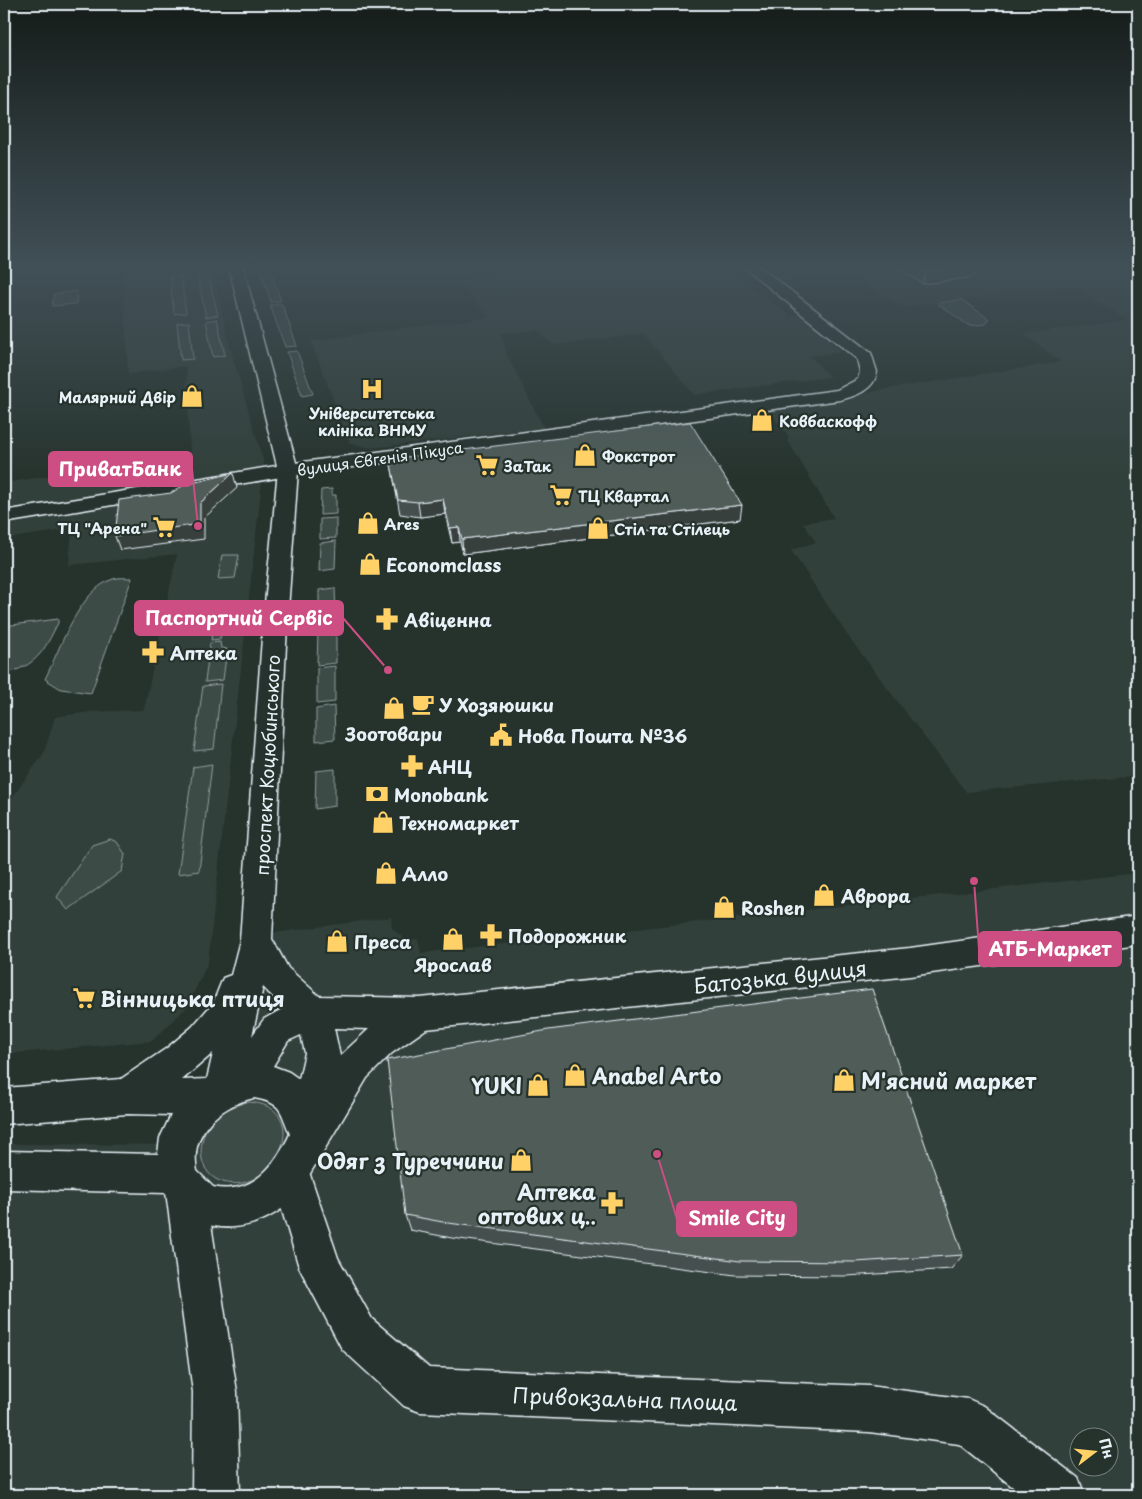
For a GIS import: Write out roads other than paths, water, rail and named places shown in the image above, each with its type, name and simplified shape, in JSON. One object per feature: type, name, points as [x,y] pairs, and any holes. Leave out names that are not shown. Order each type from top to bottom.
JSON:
[{"type":"main road","name":"проспект Коцюбинського","points":[[255,337],[288,470],[275,624],[256,940]]},
{"type":"main road","name":"вулиця Євгенія Пікуса","points":[[4,517],[288,470],[840,395],[856,390],[869,375],[869,366],[865,357],[841,337]]},
{"type":"main road","name":"Батозька вулиця","points":[[312,1012],[420,1014],[910,962],[1138,930]]},
{"type":"main road","points":[[256,940],[276,979],[312,1012],[323,1054],[301,1147]]},
{"type":"main road","points":[[225,1089],[256,940]]},
{"type":"main road","points":[[127,1096],[163,1072],[196,1046],[225,1014],[256,940]]},
{"type":"main road","points":[[216,1495],[215,1392],[175,1152],[180,1132],[192,1113],[225,1089],[276,1030],[312,1012]]},
{"type":"main road","points":[[4,1170],[181,1183],[200,1203],[218,1209],[240,1208],[260,1201],[279,1188],[301,1147],[357,1063],[388,1034],[420,1014]]},
{"type":"main road","points":[[4,1106],[225,1089],[261,1080],[278,1084],[292,1094],[302,1107],[301,1147]]},
{"type":"main road","name":"Привокзальна площа","points":[[301,1147],[320,1267],[357,1334],[420,1390],[869,1409],[968,1422],[1061,1495]]},
{"type":"place","name":"Університетська клініка ВНМУ","points":[[372,389]]},
{"type":"place","name":"Малярний Двір","points":[[192,396]]},
{"type":"place","name":"Ковбаскофф","points":[[762,420]]},
{"type":"place","name":"Фокстрот","points":[[585,455]]},
{"type":"place","name":"ЗаТак","points":[[487,465]]},
{"type":"place","name":"ТЦ Квартал","points":[[561,495]]},
{"type":"place","name":"Ares","points":[[368,523]]},
{"type":"place","name":"ПриватБанк","points":[[198,526]]},
{"type":"place","name":"ТЦ \"Арена\"","points":[[164,527]]},
{"type":"place","name":"Стіл та Стілець","points":[[598,528]]},
{"type":"place","name":"Economclass","points":[[370,564]]},
{"type":"place","name":"Авіценна","points":[[387,619]]},
{"type":"place","name":"Аптека","points":[[153,652]]},
{"type":"place","name":"Паспортний Сервіс","points":[[388,670]]},
{"type":"place","name":"У Хозяюшки","points":[[423,704]]},
{"type":"place","name":"Зоотовари","points":[[394,708]]},
{"type":"place","name":"Нова Пошта №36","points":[[501,735]]},
{"type":"place","name":"АНЦ","points":[[412,766]]},
{"type":"place","name":"Monobank","points":[[377,794]]},
{"type":"place","name":"Техномаркет","points":[[383,822]]},
{"type":"place","name":"Алло","points":[[386,873]]},
{"type":"place","name":"АТБ-Маркет","points":[[974,881]]},
{"type":"place","name":"Аврора","points":[[824,895]]},
{"type":"place","name":"Roshen","points":[[724,907]]},
{"type":"place","name":"Подорожник","points":[[491,935]]},
{"type":"place","name":"Ярослав","points":[[453,939]]},
{"type":"place","name":"Преса","points":[[337,941]]},
{"type":"place","name":"Вінницька птиця","points":[[84,998]]},
{"type":"place","name":"Anabel Arto","points":[[575,1075]]},
{"type":"place","name":"М'ясний маркет","points":[[844,1080]]},
{"type":"place","name":"YUKI","points":[[538,1085]]},
{"type":"place","name":"Smile City","points":[[657,1154]]},
{"type":"place","name":"Одяг з Туреччини","points":[[521,1160]]},
{"type":"place","name":"Аптека оптових ц‥","points":[[612,1203]]}]
